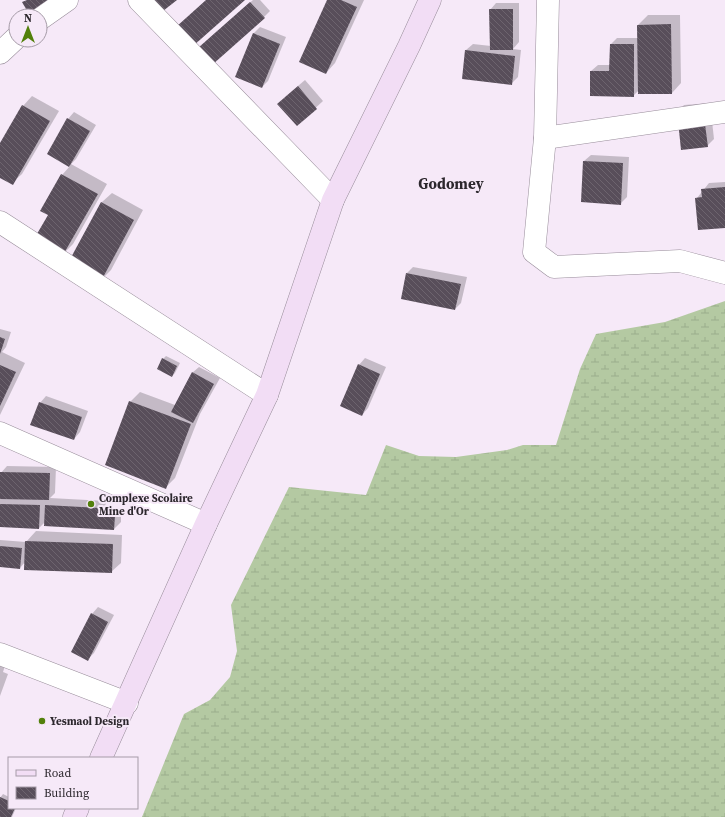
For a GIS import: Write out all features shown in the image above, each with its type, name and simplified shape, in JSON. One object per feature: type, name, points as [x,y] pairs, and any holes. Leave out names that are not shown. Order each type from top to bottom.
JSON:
[{"type":"main road","points":[[101,757],[206,524],[267,395],[333,200],[430,0]]},
{"type":"street","points":[[48,13],[67,0]]},
{"type":"street","points":[[139,0],[333,200]]},
{"type":"street","points":[[548,0],[545,138],[534,252],[554,267],[680,261],[725,273]]},
{"type":"street","points":[[0,53],[8,46]]},
{"type":"street","points":[[545,138],[725,112]]},
{"type":"street","points":[[0,222],[267,395]]},
{"type":"street","points":[[0,433],[206,524]]},
{"type":"street","points":[[0,654],[127,703]]},
{"type":"green space","points":[[725,301],[725,817],[142,817],[184,714],[210,700],[230,677],[237,651],[231,605],[289,487],[366,495],[386,445],[419,456],[456,457],[507,450],[523,445],[556,445],[580,369],[596,334],[665,322]]},
{"type":"building","points":[[27,0],[47,0],[49,4],[43,8],[25,8],[22,2]]},
{"type":"building","points":[[154,0],[177,0],[163,11]]},
{"type":"building","points":[[206,0],[245,0],[193,46],[176,27]]},
{"type":"building","points":[[327,0],[341,0],[357,7],[326,74],[299,62]]},
{"type":"building","points":[[250,2],[265,18],[212,65],[198,48]]},
{"type":"building","points":[[489,9],[513,9],[513,50],[490,50]]},
{"type":"building","points":[[671,24],[672,94],[638,94],[637,25]]},
{"type":"building","points":[[253,33],[280,44],[262,88],[235,77]]},
{"type":"building","points":[[610,44],[634,44],[634,97],[590,96],[590,71],[609,71]]},
{"type":"building","points":[[465,50],[515,56],[512,85],[462,79]]},
{"type":"building","points":[[298,86],[317,109],[297,126],[277,104]]},
{"type":"building","points":[[22,105],[50,121],[13,185],[0,178],[0,143]]},
{"type":"building","points":[[703,109],[708,147],[681,150],[677,111]]},
{"type":"building","points":[[67,118],[90,131],[69,167],[47,154]]},
{"type":"building","points":[[583,161],[623,163],[621,205],[581,202]]},
{"type":"building","points":[[61,174],[98,194],[63,255],[34,239],[48,215],[40,211]]},
{"type":"building","points":[[725,187],[725,228],[698,230],[695,198],[702,197],[701,189]]},
{"type":"building","points":[[101,202],[134,220],[101,281],[68,263]]},
{"type":"building","points":[[406,273],[461,284],[455,310],[401,299]]},
{"type":"building","points":[[0,337],[5,339],[0,354]]},
{"type":"building","points":[[162,358],[177,366],[172,377],[157,369]]},
{"type":"building","points":[[358,364],[380,374],[362,416],[340,406]]},
{"type":"building","points":[[0,365],[16,372],[0,406]]},
{"type":"building","points":[[192,372],[214,384],[193,423],[171,412]]},
{"type":"building","points":[[129,401],[191,424],[166,489],[105,465]]},
{"type":"building","points":[[39,402],[82,417],[74,440],[30,425]]},
{"type":"building","points":[[0,472],[50,473],[49,500],[0,499]]},
{"type":"building","points":[[0,504],[40,505],[39,529],[0,527]]},
{"type":"building","points":[[45,505],[100,508],[99,515],[115,516],[114,530],[44,526]]},
{"type":"building","points":[[25,541],[113,544],[112,573],[24,570]]},
{"type":"building","points":[[0,546],[22,548],[20,569],[0,567]]},
{"type":"building","points":[[91,613],[108,622],[88,661],[71,652]]},
{"type":"building","points":[[0,797],[8,801],[8,809],[15,809],[11,817],[0,817]]},
{"type":"place","name":"Complexe Scolaire Mine d'Or","points":[[91,504]]},
{"type":"place","name":"Yesmaol Design","points":[[42,721]]},
{"type":"district","name":"Godomey","points":[[451,183]]}]
